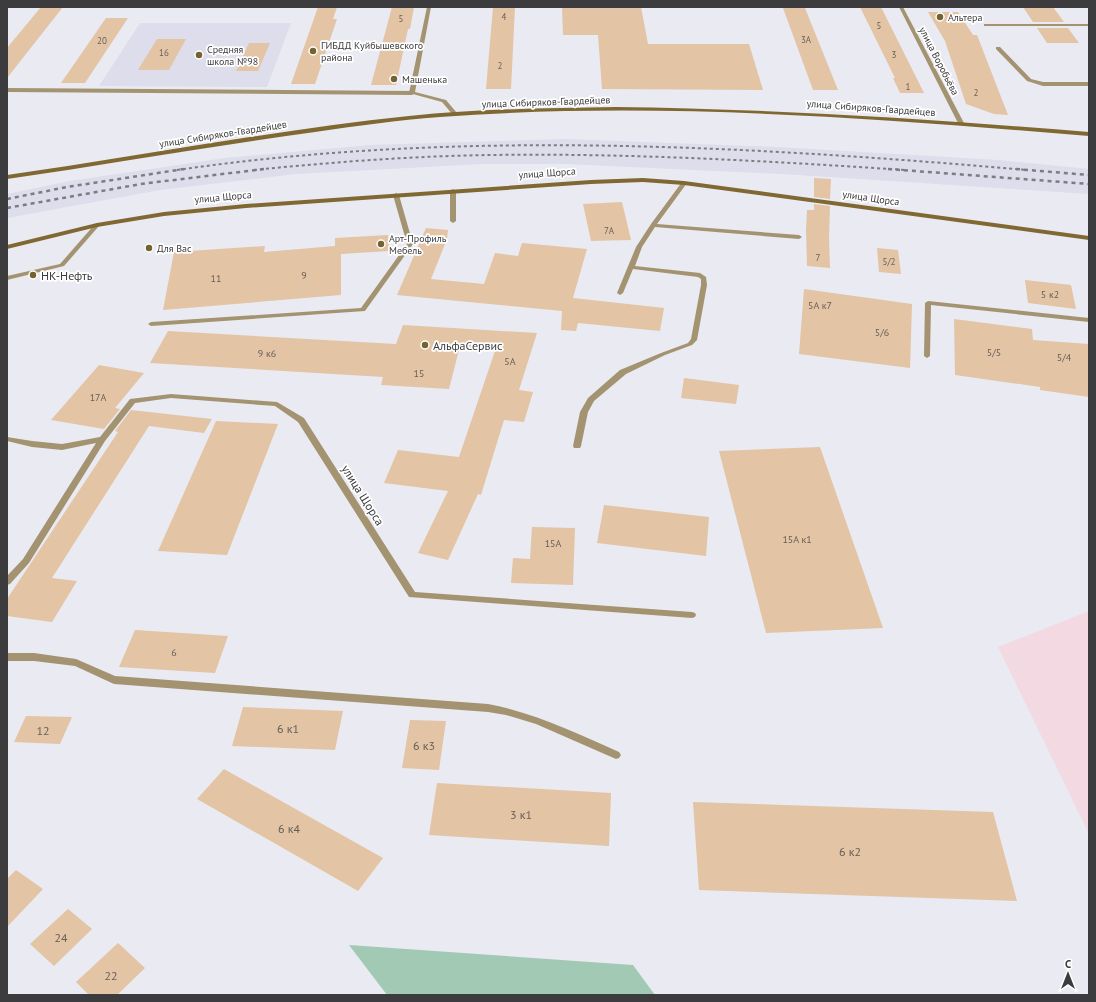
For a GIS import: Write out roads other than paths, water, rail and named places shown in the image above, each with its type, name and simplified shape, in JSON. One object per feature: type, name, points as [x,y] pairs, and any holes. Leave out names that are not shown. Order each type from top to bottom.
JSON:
[{"type":"street","points":[[412,93],[428,7]]},
{"type":"street","name":"улица Воробьёва","points":[[901,7],[961,123]]},
{"type":"street","points":[[986,25],[1089,25]]},
{"type":"street","points":[[998,48],[1029,80],[1043,84],[1089,84]]},
{"type":"street","points":[[7,90],[412,93],[444,101],[455,114]]},
{"type":"street","name":"улица Сибиряков-Гвардейцев","points":[[7,177],[261,137],[455,114],[630,108],[707,108],[801,112],[961,123],[1089,134]]},
{"type":"street","name":"улица Щорса","points":[[7,247],[97,225],[164,214],[453,190],[643,180],[684,183],[1089,238]]},
{"type":"street","points":[[620,293],[639,247],[684,183]]},
{"type":"street","points":[[453,190],[453,221]]},
{"type":"street","points":[[151,324],[363,310],[410,244],[396,195]]},
{"type":"street","points":[[7,278],[62,265],[97,225]]},
{"type":"street","points":[[654,225],[799,237]]},
{"type":"street","points":[[577,446],[584,412],[591,400],[623,372],[690,344],[694,340],[704,278],[700,274],[631,267]]},
{"type":"street","points":[[927,356],[928,303],[1089,320]]},
{"type":"street","name":"улица Щорса","points":[[102,439],[133,401],[171,396],[277,404],[301,420],[412,595],[692,615]]},
{"type":"street","points":[[7,439],[32,444],[62,447],[102,439]]},
{"type":"street","points":[[7,582],[26,561],[102,439]]},
{"type":"street","points":[[7,657],[34,657],[76,663],[114,680],[488,708],[508,711],[541,721],[616,755]]},
{"type":"railway","points":[[179,170],[283,157],[389,149],[496,146],[602,146],[709,149],[816,154],[1023,170]]},
{"type":"railway","points":[[261,169],[403,158],[544,155],[698,158],[889,169]]},
{"type":"railway","points":[[179,170],[184,169]]},
{"type":"railway","points":[[7,208],[141,184],[261,169]]},
{"type":"railway","points":[[254,170],[261,169]]},
{"type":"railway","points":[[889,169],[905,170]]},
{"type":"railway","points":[[889,169],[1089,184]]},
{"type":"railway","points":[[1016,169],[1023,170]]},
{"type":"railway","points":[[7,199],[67,187],[179,170]]},
{"type":"railway","points":[[1023,170],[1089,175]]},
{"type":"railway","points":[[1023,170],[1028,170]]},
{"type":"place","name":"Альтера","points":[[940,17]]},
{"type":"place","name":"ГИБДД Куйбышевского района","points":[[313,51]]},
{"type":"place","name":"Средняя школа №98","points":[[199,55]]},
{"type":"place","name":"Машенька","points":[[394,79]]},
{"type":"place","name":"Арт-Профиль Мебель","points":[[381,244]]},
{"type":"place","name":"Для Вас","points":[[149,248]]},
{"type":"place","name":"НК-Нефть","points":[[33,275]]},
{"type":"place","name":"АльфаСервис","points":[[425,345]]}]
